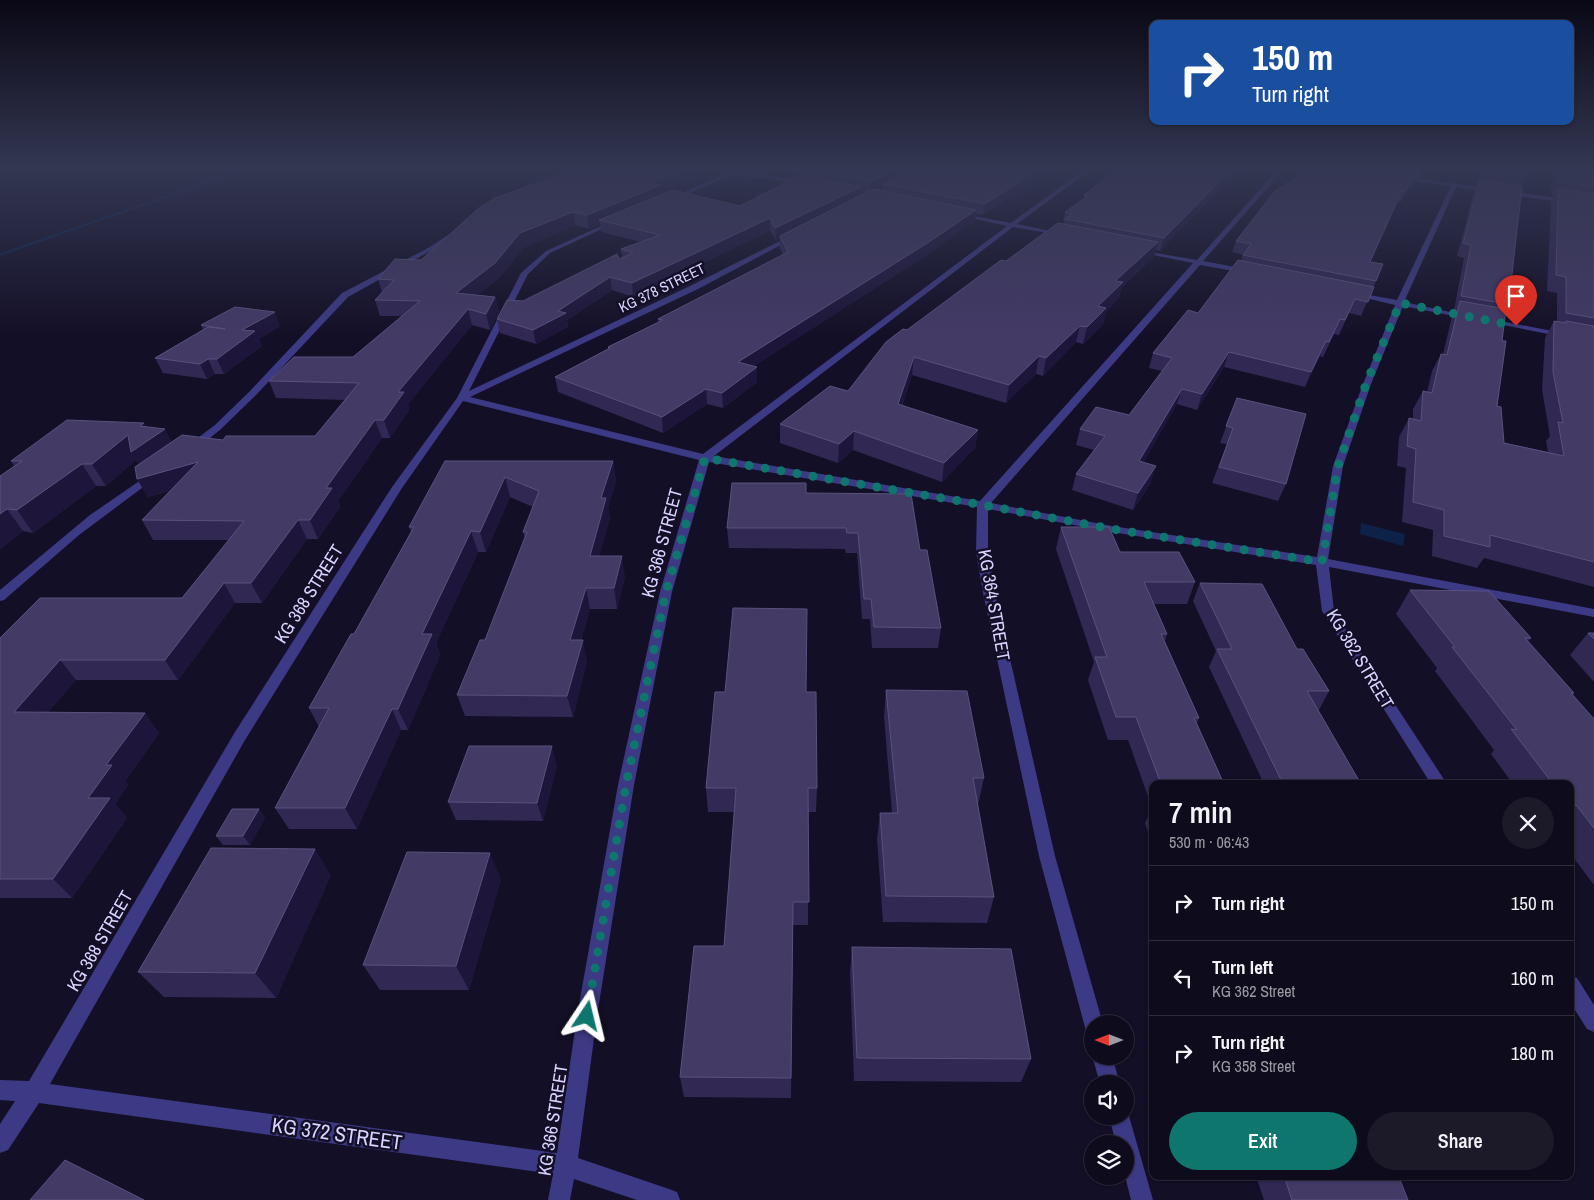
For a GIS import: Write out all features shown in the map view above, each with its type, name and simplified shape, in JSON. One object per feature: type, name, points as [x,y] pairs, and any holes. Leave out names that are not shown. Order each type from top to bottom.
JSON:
[{"type":"street","points":[[184,453],[218,426],[254,393],[345,296],[430,249],[466,225]]},
{"type":"street","name":"KG 368 STREET","points":[[0,1142],[34,1092],[240,736],[397,487],[461,398],[525,273],[548,252],[608,225]]},
{"type":"street","points":[[705,458],[855,346],[1012,225]]},
{"type":"street","points":[[1018,225],[1067,236]]},
{"type":"street","points":[[983,505],[1231,225]]},
{"type":"street","name":"KG 362 STREET","points":[[1436,225],[1366,384],[1338,466],[1322,562],[1328,611],[1437,780]]},
{"type":"street","name":"KG 378 STREET","points":[[461,398],[695,288],[800,233]]},
{"type":"street","points":[[1132,249],[1256,274]]},
{"type":"street","points":[[1342,292],[1594,340]]},
{"type":"street","points":[[461,398],[705,458],[1112,529],[1322,562],[1594,613]]},
{"type":"street","name":"KG 366 STREET","points":[[559,1200],[566,1165],[587,1016],[626,785],[666,592],[705,458]]},
{"type":"street","points":[[0,597],[53,550],[123,495],[161,469]]},
{"type":"street","name":"KG 364 STREET","points":[[983,505],[982,552],[988,593],[1047,856],[1091,1015]]},
{"type":"street","points":[[1574,991],[1594,1022]]},
{"type":"street","name":"KG 372 STREET","points":[[0,1090],[34,1092],[566,1165],[669,1200]]},
{"type":"street","points":[[1121,1125],[1142,1200]]},
{"type":"water","points":[[1361,523],[1405,534],[1403,546],[1360,534]]},
{"type":"building","points":[[460,225],[540,225],[520,233],[495,263],[456,293],[495,297],[486,314],[468,309],[398,392],[404,392],[384,420],[375,420],[326,488],[332,488],[310,520],[298,520],[251,583],[224,583],[165,660],[60,660],[14,712],[145,713],[106,765],[112,765],[88,798],[110,798],[53,879],[0,879],[0,638],[40,598],[182,598],[244,521],[142,520],[198,462],[137,479],[135,467],[182,435],[223,440],[226,436],[315,436],[359,383],[269,381],[294,357],[353,357],[420,301],[375,300],[394,280],[378,279],[395,259],[421,260]]},
{"type":"building","points":[[619,225],[755,225],[632,283],[610,277],[558,311],[566,313],[533,330],[497,319],[507,300],[523,301],[617,254],[619,259],[633,253],[621,249],[660,235]]},
{"type":"building","points":[[802,225],[954,225],[738,362],[757,367],[722,393],[706,389],[662,417],[555,377],[610,348],[608,347],[663,320],[658,319],[788,252],[780,236]]},
{"type":"building","points":[[1055,225],[1069,225],[1158,242],[1115,281],[1123,282],[1098,306],[1106,308],[1087,327],[1080,326],[1046,358],[1039,356],[1009,385],[914,357],[898,404],[978,430],[944,463],[854,431],[839,444],[780,424],[830,386],[848,391],[886,342],[903,329],[907,330],[1001,260],[1006,261]]},
{"type":"building","points":[[1096,225],[1177,225],[1164,238]]},
{"type":"building","points":[[1248,225],[1386,225],[1370,262],[1383,264],[1376,281],[1243,255],[1251,244],[1236,241]]},
{"type":"building","points":[[1468,225],[1518,225],[1510,292],[1507,292],[1506,304],[1461,296],[1471,245],[1463,243]]},
{"type":"building","points":[[1557,225],[1594,225],[1594,318],[1566,313],[1566,277],[1556,275]]},
{"type":"building","points":[[1238,260],[1374,287],[1368,302],[1355,299],[1345,320],[1340,319],[1329,342],[1326,341],[1311,372],[1229,352],[1202,394],[1182,389],[1139,461],[1156,466],[1138,493],[1076,474],[1105,436],[1080,429],[1096,407],[1129,415],[1172,358],[1153,353],[1188,310],[1198,313]]},
{"type":"building","points":[[1460,301],[1506,309],[1502,341],[1506,341],[1497,406],[1501,407],[1504,443],[1564,456],[1558,422],[1563,423],[1553,372],[1554,321],[1594,326],[1594,562],[1490,535],[1490,547],[1444,536],[1444,510],[1413,502],[1416,449],[1407,446],[1409,418],[1421,421],[1423,391],[1432,393],[1441,354],[1447,355]]},
{"type":"building","points":[[235,307],[275,312],[242,330],[255,331],[217,359],[208,359],[200,364],[155,358],[208,327],[225,329],[201,325]]},
{"type":"building","points":[[1237,398],[1306,414],[1286,484],[1219,467],[1233,428],[1226,426]]},
{"type":"building","points":[[67,420],[144,423],[140,426],[165,429],[131,452],[128,435],[92,464],[82,464],[17,510],[7,509],[0,514],[0,476],[22,461],[11,461]]},
{"type":"building","points":[[445,461],[613,461],[601,498],[606,498],[590,556],[622,556],[614,588],[586,588],[570,640],[583,640],[567,696],[457,695],[480,640],[485,640],[527,532],[523,532],[539,491],[505,477],[480,532],[471,531],[422,634],[432,634],[398,709],[392,709],[345,808],[275,808],[329,708],[309,708],[351,634],[354,634],[414,527],[409,527]]},
{"type":"building","points":[[732,483],[806,483],[806,493],[911,494],[920,550],[927,550],[941,628],[874,627],[871,599],[864,599],[858,533],[847,533],[846,528],[727,528]]},
{"type":"building","points":[[1061,527],[1109,527],[1120,552],[1179,552],[1195,582],[1144,582],[1167,634],[1161,634],[1199,718],[1194,718],[1222,780],[1160,780],[1136,717],[1116,717],[1095,657],[1107,657]]},
{"type":"building","points":[[1200,583],[1262,584],[1297,649],[1303,649],[1329,691],[1307,691],[1359,780],[1281,780],[1217,649],[1232,649]]},
{"type":"building","points":[[1410,590],[1489,591],[1531,638],[1525,638],[1574,693],[1571,693],[1594,719],[1594,828],[1576,805],[1574,805],[1574,780],[1550,780],[1511,729],[1517,730],[1452,647],[1455,647]]},
{"type":"building","points":[[733,608],[807,609],[806,692],[816,692],[817,788],[808,788],[809,902],[793,902],[791,1078],[680,1077],[694,946],[724,946],[736,788],[706,788],[715,692],[725,692]]},
{"type":"building","points":[[1588,633],[1594,633],[1594,639]]},
{"type":"building","points":[[886,690],[967,691],[984,778],[973,778],[994,897],[886,896],[880,813],[898,813]]},
{"type":"building","points":[[469,746],[552,746],[537,803],[448,802]]},
{"type":"building","points":[[232,809],[259,809],[243,836],[216,836]]},
{"type":"building","points":[[211,848],[315,849],[255,973],[138,972]]},
{"type":"building","points":[[407,852],[490,853],[456,966],[363,965]]},
{"type":"building","points":[[852,947],[1011,949],[1031,1059],[857,1058]]},
{"type":"building","points":[[65,1160],[144,1200],[30,1200]]},
{"type":"building","points":[[1285,1180],[1400,1180],[1408,1200],[1292,1200]]},
{"type":"waterway","points":[[0,255],[86,225]]},
{"type":"route","points":[[587,1016],[626,785],[666,592],[705,458],[1112,529],[1322,562],[1338,466],[1366,384],[1400,303],[1516,326]]}]
